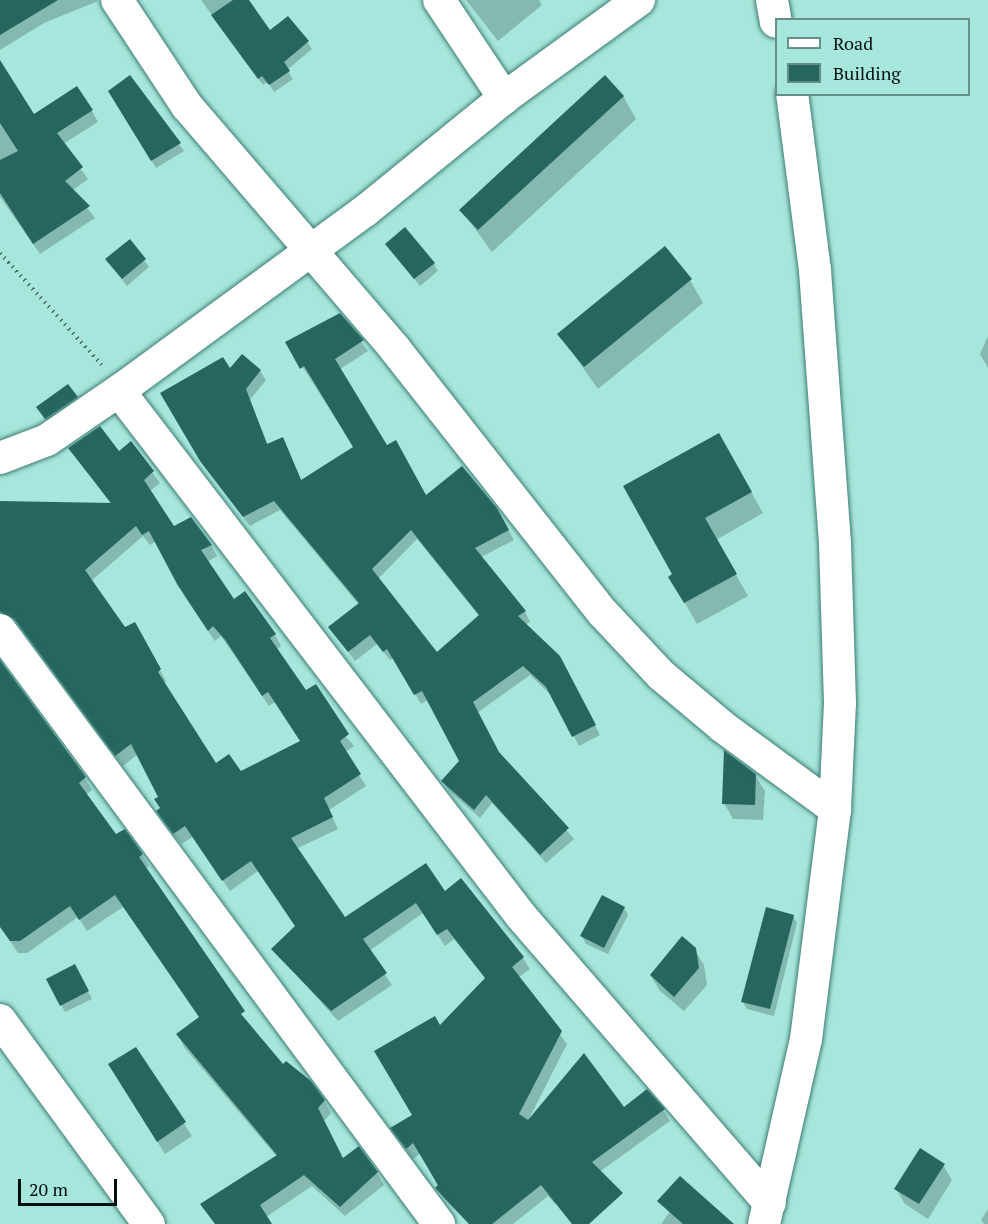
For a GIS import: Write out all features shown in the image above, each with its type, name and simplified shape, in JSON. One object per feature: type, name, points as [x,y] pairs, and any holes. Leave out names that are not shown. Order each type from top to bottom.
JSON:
[{"type":"street","points":[[117,0],[187,106],[309,252],[395,350],[610,621],[661,675],[723,727],[834,809]]},
{"type":"street","points":[[439,0],[504,98]]},
{"type":"street","points":[[0,458],[47,440],[121,389],[309,252],[504,98],[639,0]]},
{"type":"street","points":[[772,0],[776,18]]},
{"type":"street","points":[[767,1214],[807,1039],[834,809],[840,703],[835,543],[815,270],[792,96]]},
{"type":"street","points":[[121,389],[521,916],[767,1214]]},
{"type":"street","points":[[0,630],[440,1224]]},
{"type":"street","points":[[0,1020],[148,1224]]},
{"type":"path","points":[[0,253],[121,389]]},
{"type":"building","points":[[0,0],[58,0],[0,35]]},
{"type":"building","points":[[233,0],[249,0],[270,30],[288,16],[309,41],[284,62],[290,71],[269,85],[262,76],[258,79],[211,15]]},
{"type":"building","points":[[0,60],[34,114],[77,86],[93,110],[57,133],[83,167],[65,181],[90,206],[33,244],[0,193],[0,160],[18,151],[0,123]]},
{"type":"building","points":[[130,75],[181,143],[151,161],[108,91]]},
{"type":"building","points":[[605,75],[624,96],[478,230],[459,210]]},
{"type":"building","points":[[405,227],[435,263],[414,279],[385,244]]},
{"type":"building","points":[[130,239],[146,259],[122,279],[105,259]]},
{"type":"building","points":[[665,246],[692,279],[584,367],[557,334]]},
{"type":"building","points":[[340,313],[364,340],[335,359],[387,445],[396,440],[426,495],[462,466],[497,508],[509,530],[475,548],[526,611],[518,616],[560,656],[596,725],[572,737],[546,687],[523,666],[473,702],[499,752],[569,828],[540,855],[486,795],[474,810],[441,781],[459,761],[422,691],[414,695],[387,649],[383,652],[370,635],[348,652],[328,627],[359,603],[274,501],[243,517],[200,461],[160,393],[223,357],[230,368],[242,354],[261,370],[246,389],[267,444],[283,437],[301,480],[353,447],[304,366],[300,369],[285,342]],"holes":[[[411,530],[479,615],[437,652],[372,569]]]},
{"type":"building","points":[[68,384],[78,397],[45,419],[36,407]]},
{"type":"building","points":[[100,426],[119,451],[131,441],[154,471],[144,480],[174,526],[191,517],[212,545],[201,550],[234,599],[245,591],[276,634],[270,638],[306,690],[316,684],[349,734],[340,741],[361,774],[324,798],[333,817],[291,838],[345,917],[426,863],[445,891],[461,878],[524,957],[512,967],[562,1031],[519,1114],[528,1120],[584,1053],[624,1107],[647,1089],[665,1109],[592,1162],[623,1193],[589,1224],[572,1224],[541,1185],[492,1224],[469,1224],[435,1188],[438,1185],[413,1143],[406,1149],[390,1128],[412,1115],[374,1051],[435,1016],[440,1025],[485,978],[447,929],[437,935],[416,903],[363,939],[387,973],[331,1011],[271,949],[295,926],[251,861],[222,881],[185,826],[173,834],[156,811],[160,808],[154,799],[158,797],[131,744],[115,756],[14,619],[0,612],[0,501],[111,503],[68,448]],"holes":[[[136,526],[142,535],[149,531],[177,584],[208,631],[213,626],[226,641],[262,696],[268,692],[300,741],[241,771],[229,754],[216,763],[158,672],[161,669],[135,622],[125,627],[85,570]]]},
{"type":"building","points":[[719,433],[752,492],[705,518],[737,574],[684,603],[668,577],[672,574],[623,486]]},
{"type":"building","points":[[0,660],[86,777],[79,783],[116,834],[125,829],[143,854],[139,857],[245,1011],[241,1014],[283,1064],[286,1061],[311,1081],[325,1100],[318,1108],[343,1158],[359,1146],[378,1172],[340,1207],[304,1175],[260,1205],[272,1224],[215,1224],[200,1204],[277,1155],[176,1034],[199,1017],[115,895],[79,920],[70,906],[20,941],[10,941],[0,927]]},
{"type":"building","points":[[724,750],[756,774],[755,805],[722,804]]},
{"type":"building","points":[[602,895],[625,907],[604,948],[580,936]]},
{"type":"building","points":[[766,907],[794,915],[770,1009],[741,1002]]},
{"type":"building","points":[[682,936],[696,948],[699,968],[674,997],[650,975]]},
{"type":"building","points":[[75,964],[89,991],[60,1006],[46,979]]},
{"type":"building","points":[[136,1047],[186,1122],[157,1142],[108,1064]]},
{"type":"building","points":[[920,1148],[945,1164],[919,1204],[894,1189]]},
{"type":"building","points":[[680,1176],[734,1224],[683,1224],[657,1201]]}]
